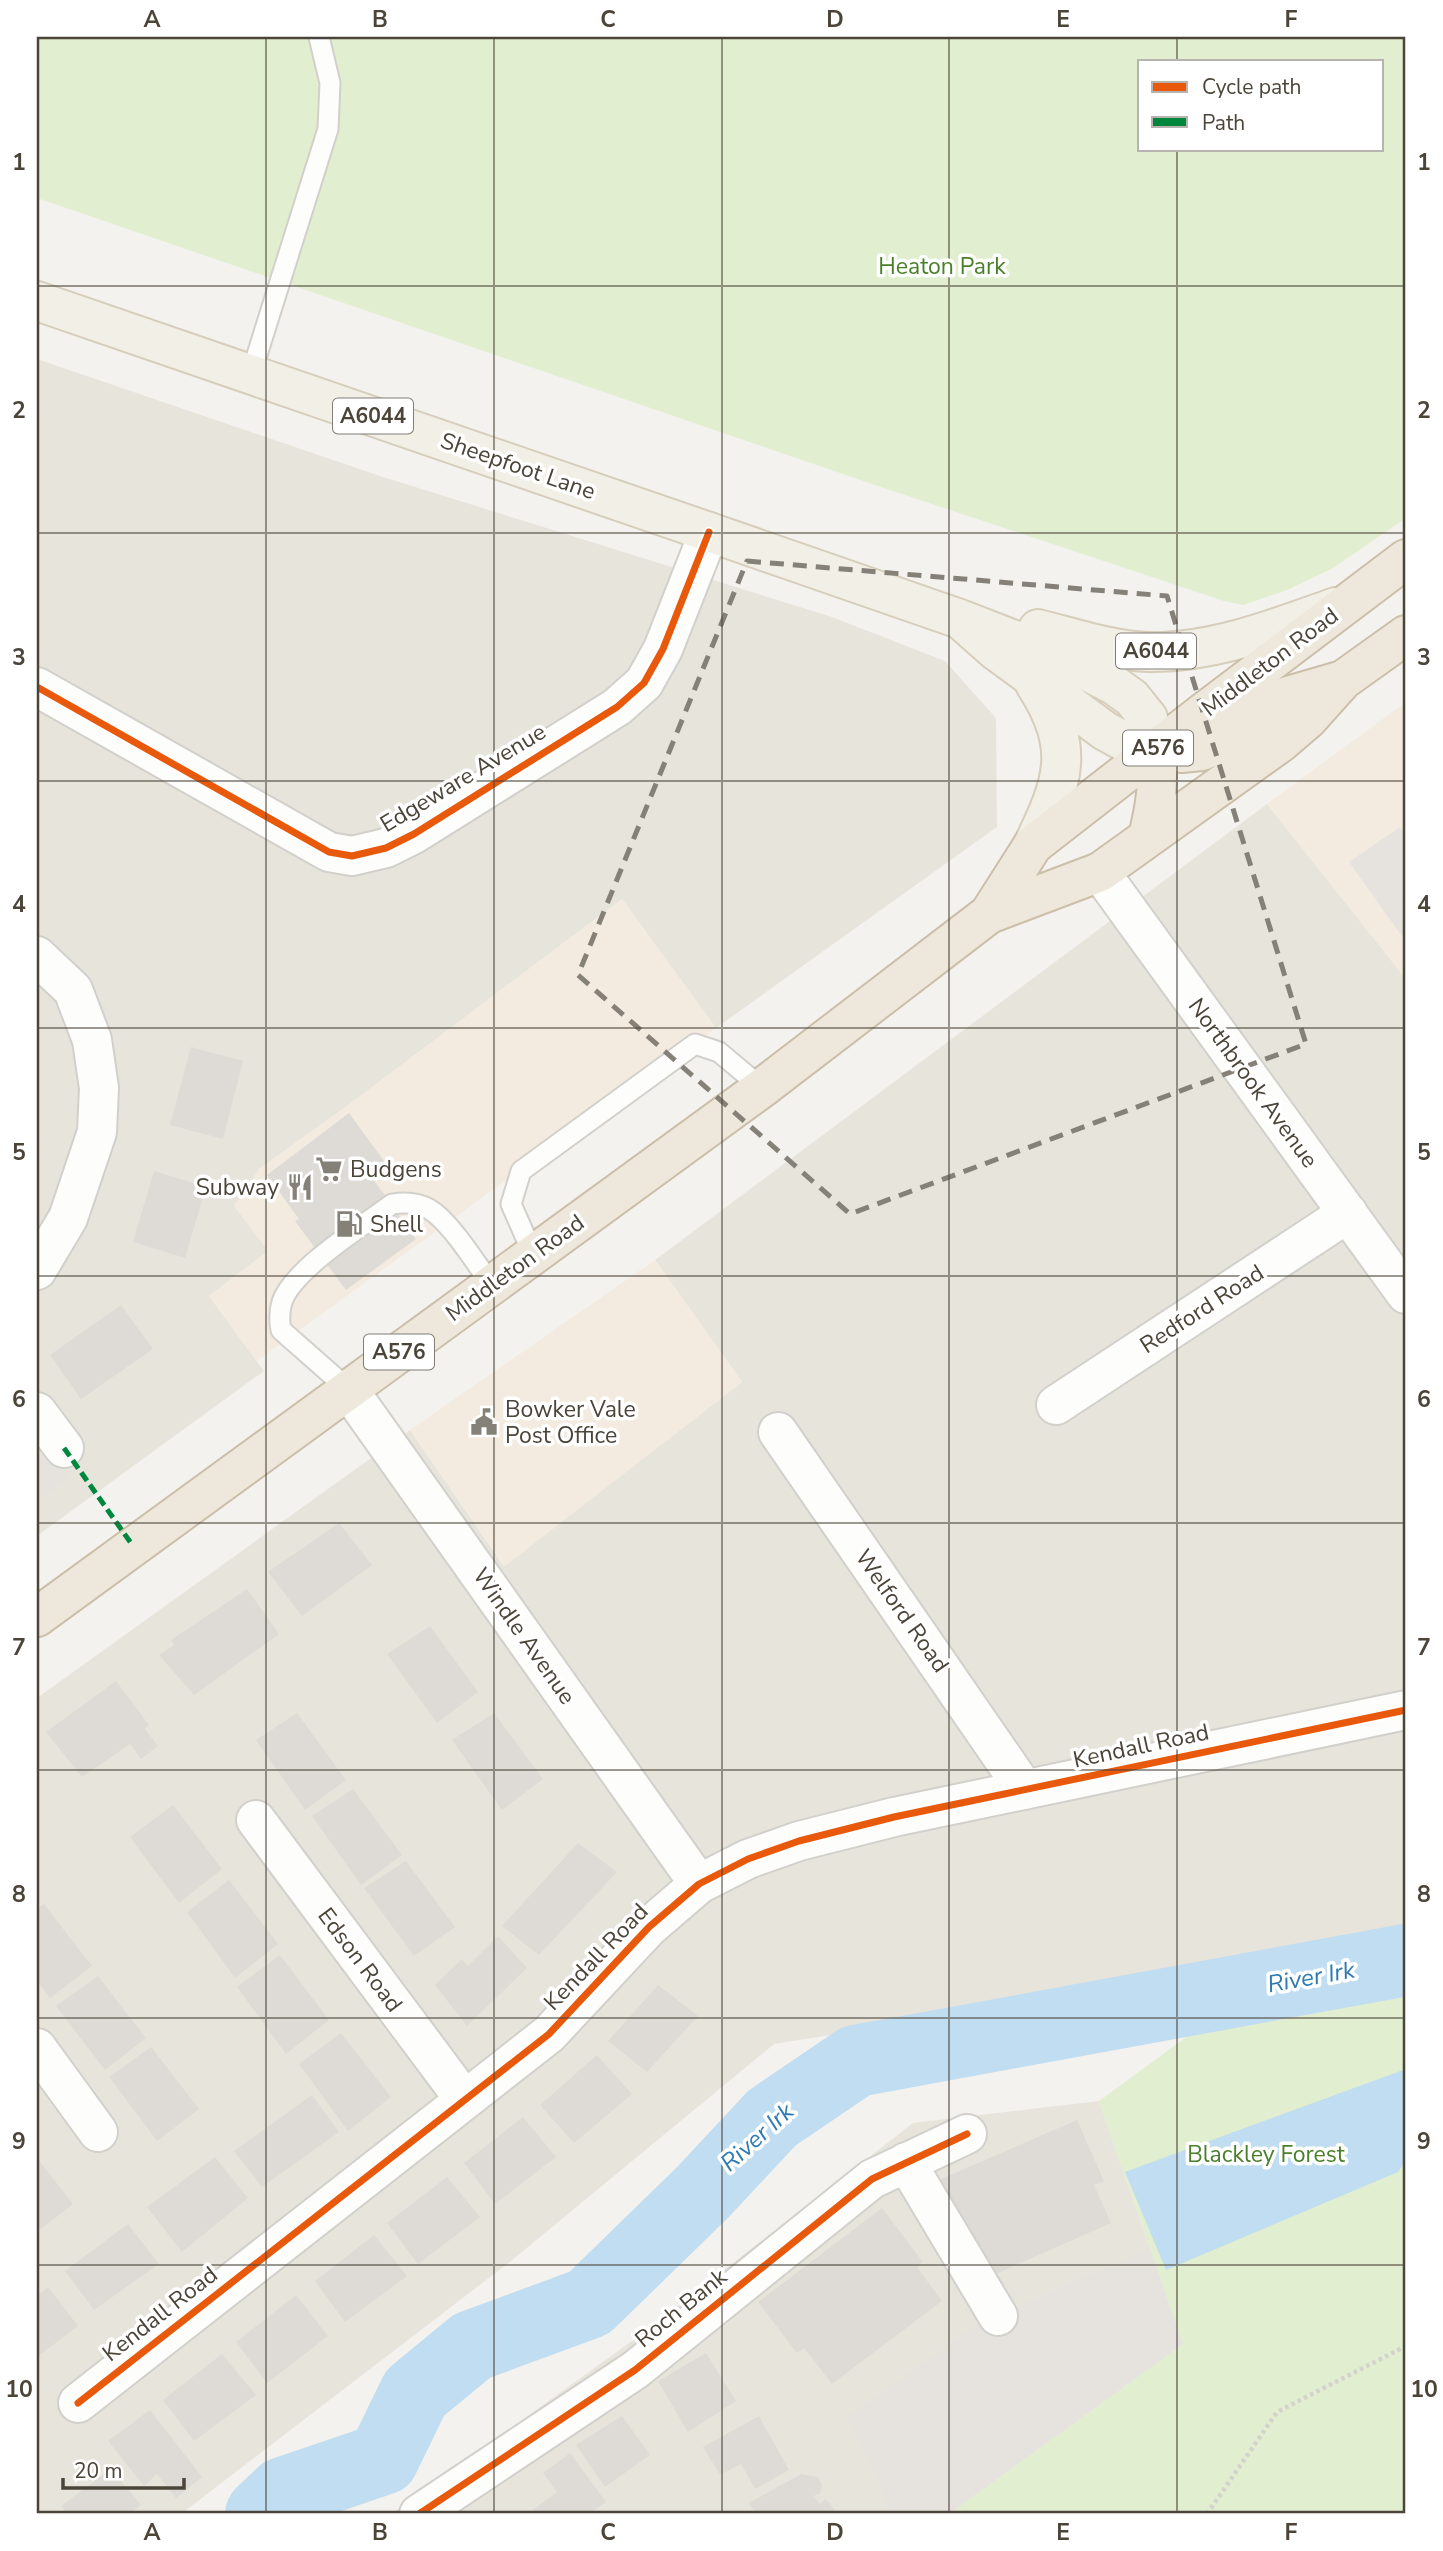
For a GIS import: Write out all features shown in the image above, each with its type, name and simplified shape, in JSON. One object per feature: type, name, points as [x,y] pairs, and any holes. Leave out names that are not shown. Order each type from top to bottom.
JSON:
[{"type":"highway","name":"Middleton Road","points":[[989,914],[1033,845],[1406,559]]},
{"type":"highway","name":"Middleton Road","points":[[37,1617],[762,1088],[989,914],[1100,872],[1280,743],[1308,719],[1343,680],[1406,635]]},
{"type":"highway","name":"A576","points":[[1148,837],[1155,811],[1158,769],[1155,750],[1181,753],[1202,751],[1224,741],[1288,696],[1343,680]]},
{"type":"main road","name":"Sheepfoot Lane","points":[[37,301],[960,619],[1063,659],[1114,685],[1132,698],[1148,718],[1155,750],[1129,744],[1105,731],[1030,677],[960,619]]},
{"type":"main road","name":"Sheepfoot Lane","points":[[960,619],[1018,624],[1118,648],[1149,652],[1191,649],[1266,632],[1348,602]]},
{"type":"main road","name":"A6044","points":[[1030,677],[1049,706],[1058,728],[1062,759],[1055,797],[1033,845]]},
{"type":"street","name":"Edgeware Avenue","points":[[37,687],[329,852],[352,856],[386,848],[414,834],[617,706],[644,683],[663,649],[709,532]]},
{"type":"street","name":"Northbrook Avenue","points":[[1100,872],[1406,1294]]},
{"type":"street","points":[[37,956],[73,990],[92,1040],[99,1088],[97,1132],[68,1218],[37,1270]]},
{"type":"street","name":"Redford Road","points":[[1056,1405],[1348,1213]]},
{"type":"street","name":"Windle Avenue","points":[[348,1389],[699,1884]]},
{"type":"street","points":[[37,1412],[64,1448]]},
{"type":"street","name":"Welford Road","points":[[778,1432],[1026,1790]]},
{"type":"street","name":"Kendall Road","points":[[78,2403],[550,2034],[649,1927],[699,1884],[748,1859],[799,1841],[894,1817],[1406,1710]]},
{"type":"street","name":"Edson Road","points":[[256,1820],[464,2099]]},
{"type":"street","points":[[37,2048],[98,2132]]},
{"type":"street","name":"Roch Bank","points":[[427,2512],[635,2370],[872,2179],[967,2134]]},
{"type":"street","points":[[906,2162],[998,2316]]},
{"type":"lane","points":[[250,374],[328,129],[330,83],[319,37]]},
{"type":"lane","points":[[533,1254],[511,1204],[520,1171],[695,1044],[719,1052],[762,1088]]},
{"type":"lane","points":[[348,1389],[281,1329],[279,1315],[282,1299],[320,1256],[392,1205],[406,1202],[426,1207],[439,1216],[492,1284]]},
{"type":"path","points":[[1207,2514],[1277,2412],[1406,2346]]},
{"type":"highlighted area","points":[[747,561],[1167,596],[1306,1044],[850,1214],[578,975]]},
{"type":"shaded area","points":[[37,359],[380,476],[832,617],[945,661],[996,718],[997,827],[716,1028],[622,899],[259,1169],[268,1251],[209,1296],[264,1371],[37,1536]]},
{"type":"shaded area","points":[[1406,702],[1406,979],[1267,804]]},
{"type":"shaded area","points":[[1267,804],[1406,979],[1406,1936],[1107,1991],[774,2044],[511,2261],[181,2514],[37,2514],[37,1698],[410,1430],[504,1566],[742,1382],[655,1260]]},
{"type":"shaded area","points":[[1400,827],[1406,835],[1406,942],[1349,862]]},
{"type":"shaded area","points":[[622,899],[716,1028],[257,1361],[209,1296],[268,1251],[234,1206],[259,1169]]},
{"type":"shaded area","points":[[655,1260],[742,1382],[505,1566],[410,1430]]},
{"type":"shaded area","points":[[37,1434],[69,1478],[37,1502]]},
{"type":"shaded area","points":[[1099,2101],[1183,2344],[949,2514],[391,2514],[643,2333],[913,2123]]},
{"type":"shaded area","points":[[1150,2248],[1183,2344],[949,2514],[893,2514],[847,2417],[975,2326]]},
{"type":"green space","name":"Heaton Park","points":[[37,37],[1406,37],[1406,518],[1333,568],[1287,590],[1243,605],[881,487],[37,198]]},
{"type":"green space","name":"Blackley Forest","points":[[1406,1980],[1406,2514],[949,2514],[1183,2344],[1099,2101],[1207,2022]]},
{"type":"water","points":[[1406,2069],[1406,2160],[1398,2172],[1166,2270],[1125,2172]]},
{"type":"building","points":[[191,1047],[243,1061],[223,1139],[170,1125]]},
{"type":"building","points":[[349,1113],[384,1161],[369,1173],[416,1239],[346,1290],[295,1221],[299,1219],[267,1175]]},
{"type":"building","points":[[154,1171],[206,1187],[185,1258],[133,1242]]},
{"type":"building","points":[[121,1305],[153,1349],[81,1399],[50,1355]]},
{"type":"building","points":[[339,1523],[372,1565],[302,1616],[268,1572]]},
{"type":"building","points":[[247,1589],[279,1634],[194,1695],[159,1655],[174,1645],[171,1640]]},
{"type":"building","points":[[430,1626],[478,1692],[437,1723],[387,1654]]},
{"type":"building","points":[[116,1681],[149,1725],[145,1729],[158,1746],[141,1759],[130,1744],[82,1777],[46,1732]]},
{"type":"building","points":[[297,1713],[346,1780],[305,1810],[256,1740]]},
{"type":"building","points":[[494,1713],[543,1779],[502,1810],[452,1740]]},
{"type":"building","points":[[353,1789],[402,1855],[361,1885],[312,1816]]},
{"type":"building","points":[[173,1805],[222,1869],[179,1903],[130,1837]]},
{"type":"building","points":[[578,1843],[617,1872],[539,1955],[502,1926]]},
{"type":"building","points":[[406,1861],[455,1927],[414,1956],[364,1888]]},
{"type":"building","points":[[229,1880],[278,1944],[235,1978],[187,1912]]},
{"type":"building","points":[[44,1904],[92,1966],[50,1998],[37,1981],[37,1909]]},
{"type":"building","points":[[498,1936],[527,1968],[467,2026],[435,1985],[462,1959],[468,1966]]},
{"type":"building","points":[[280,1955],[329,2020],[286,2054],[237,1987]]},
{"type":"building","points":[[98,1976],[146,2038],[105,2070],[56,2006]]},
{"type":"building","points":[[658,1985],[698,2016],[647,2072],[608,2041]]},
{"type":"building","points":[[341,2033],[391,2097],[348,2131],[299,2064]]},
{"type":"building","points":[[151,2047],[199,2109],[157,2141],[109,2077]]},
{"type":"building","points":[[597,2055],[632,2094],[574,2143],[540,2105]]},
{"type":"building","points":[[312,2095],[339,2132],[262,2187],[234,2151]]},
{"type":"building","points":[[523,2117],[556,2157],[495,2204],[464,2163]]},
{"type":"building","points":[[1077,2120],[1104,2181],[1094,2185],[1111,2223],[989,2277],[939,2180]]},
{"type":"building","points":[[215,2157],[248,2198],[182,2252],[147,2207]]},
{"type":"building","points":[[37,2158],[73,2204],[37,2232]]},
{"type":"building","points":[[447,2177],[480,2217],[418,2264],[387,2223]]},
{"type":"building","points":[[882,2208],[923,2262],[917,2267],[942,2301],[832,2384],[804,2348],[797,2353],[758,2302]]},
{"type":"building","points":[[128,2224],[159,2264],[94,2310],[65,2271]]},
{"type":"building","points":[[374,2235],[407,2276],[345,2322],[315,2281]]},
{"type":"building","points":[[48,2287],[78,2326],[37,2357],[37,2296]]},
{"type":"building","points":[[296,2295],[328,2336],[267,2383],[236,2342]]},
{"type":"building","points":[[706,2353],[736,2401],[688,2432],[658,2381]]},
{"type":"building","points":[[222,2354],[256,2395],[194,2441],[163,2400]]},
{"type":"building","points":[[150,2410],[202,2477],[176,2498],[157,2474],[144,2486],[108,2441]]},
{"type":"building","points":[[622,2416],[650,2455],[605,2487],[576,2445]]},
{"type":"building","points":[[759,2416],[789,2470],[755,2489],[741,2464],[720,2475],[703,2447]]},
{"type":"building","points":[[570,2453],[606,2502],[589,2514],[536,2514],[533,2510],[557,2492],[543,2473]]},
{"type":"building","points":[[111,2469],[141,2505],[129,2514],[68,2514],[61,2506]]},
{"type":"building","points":[[801,2474],[818,2477],[822,2485],[820,2493],[814,2496],[820,2504],[825,2499],[837,2514],[756,2514],[749,2503]]},
{"type":"waterway","name":"River Irk","points":[[261,2514],[283,2493],[383,2459],[415,2393],[472,2346],[589,2303],[703,2192],[772,2118],[856,2061],[1406,1960]]},
{"type":"marked path","points":[[64,1448],[133,1546]]},
{"type":"cycle path","points":[[37,687],[329,852],[352,856],[386,848],[414,834],[617,707],[644,683],[663,649],[709,532]]},
{"type":"cycle path","points":[[78,2403],[549,2034],[649,1927],[699,1884],[748,1859],[799,1841],[894,1817],[1406,1710]]},
{"type":"cycle path","points":[[419,2514],[635,2370],[872,2179],[967,2134]]},
{"type":"place","name":"Budgens","points":[[329,1169]]},
{"type":"place","name":"Subway","points":[[300,1187]]},
{"type":"place","name":"Shell","points":[[349,1224]]},
{"type":"place","name":"Bowker Vale Post Office","points":[[484,1422]]}]
